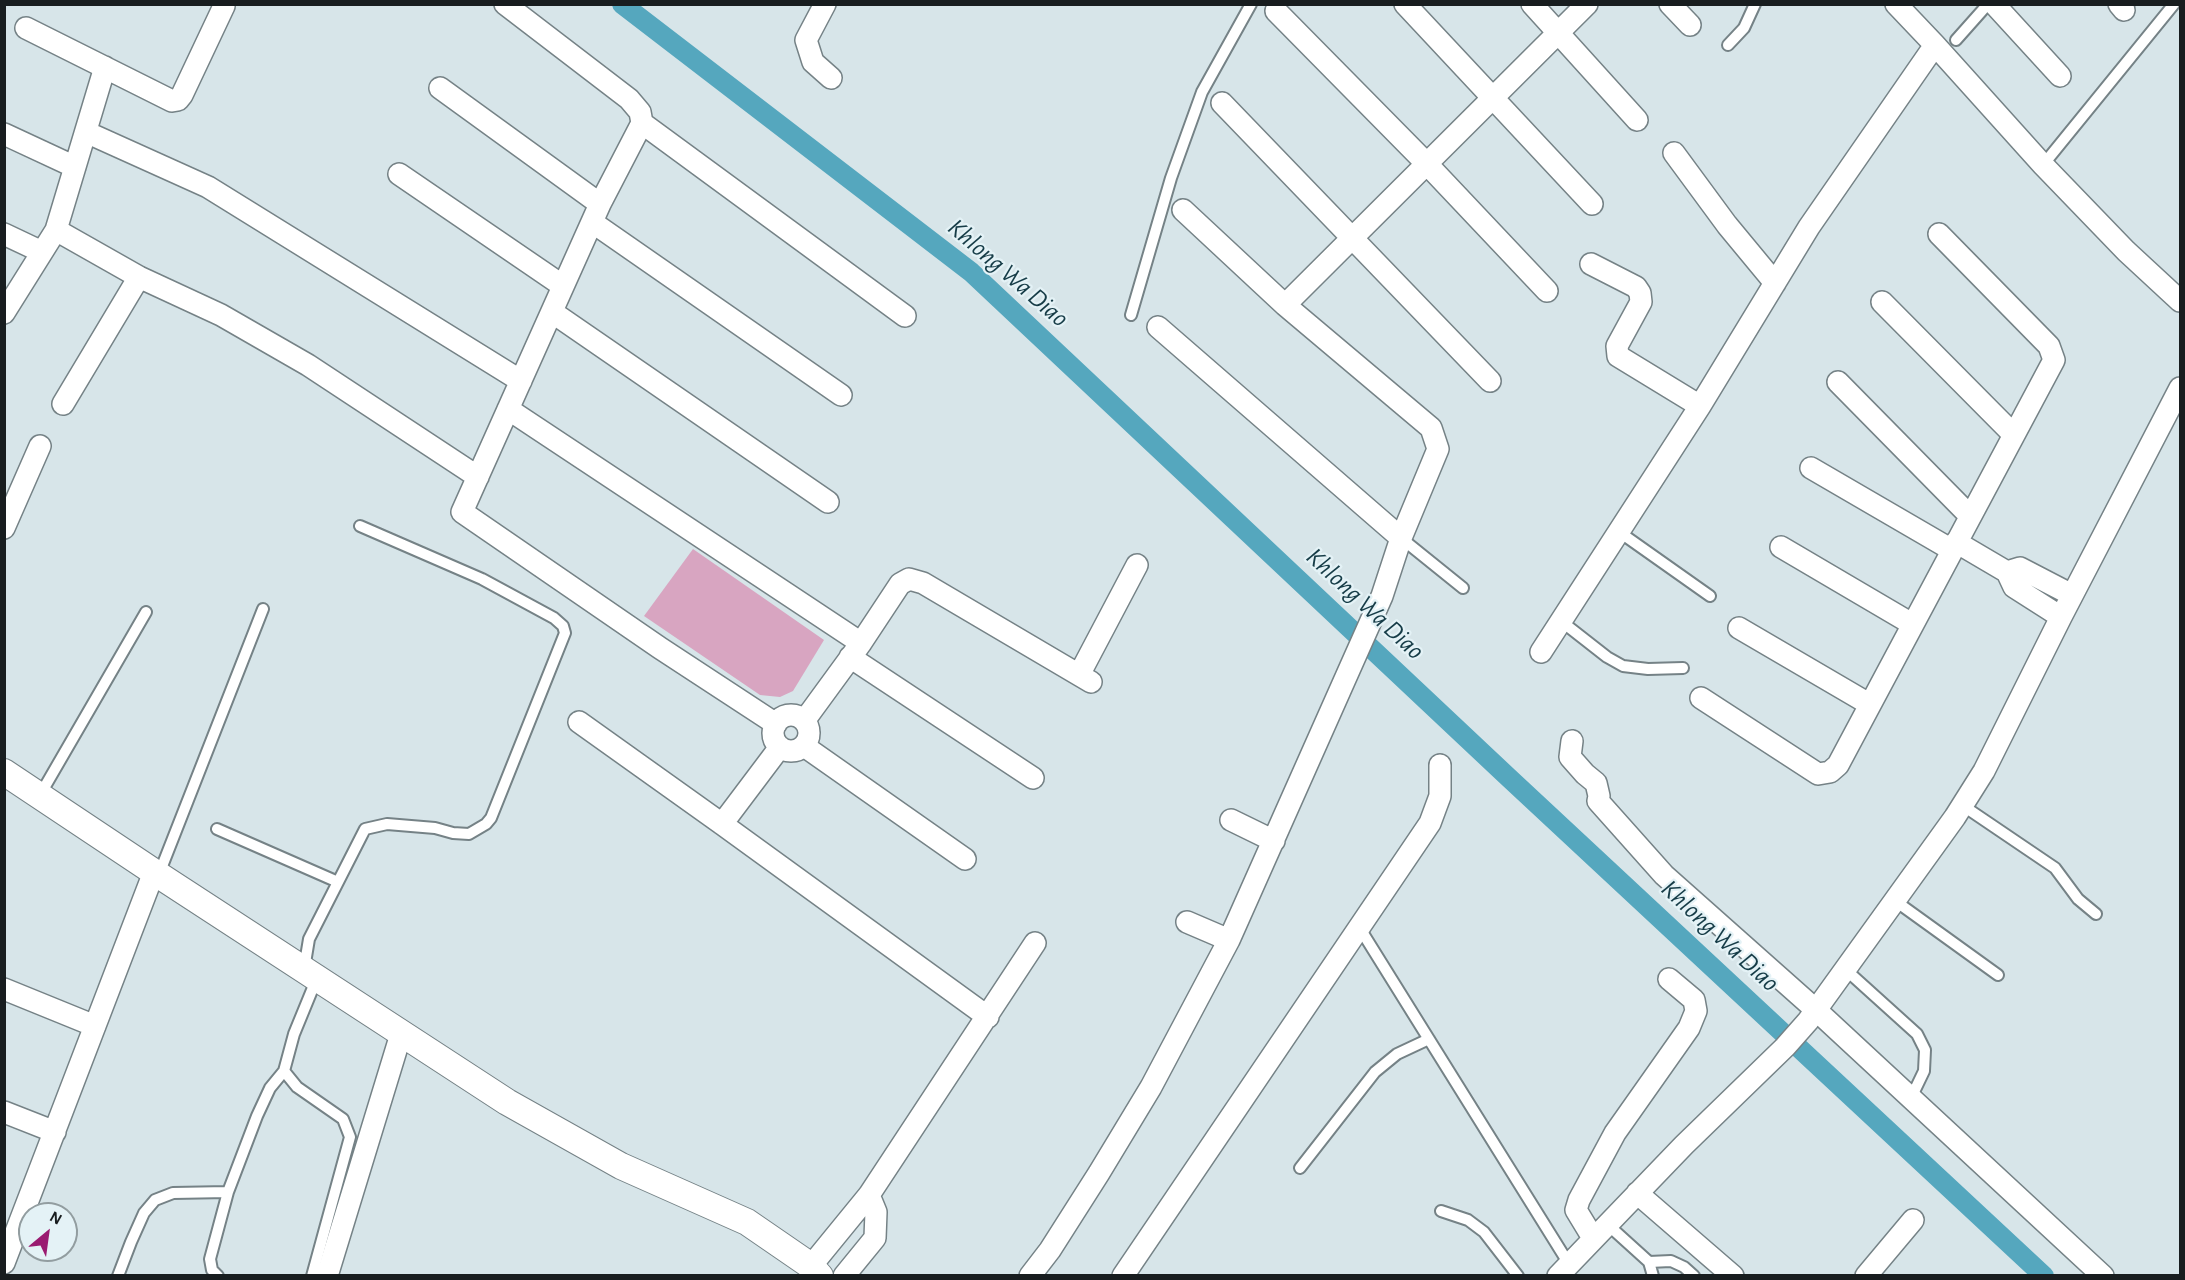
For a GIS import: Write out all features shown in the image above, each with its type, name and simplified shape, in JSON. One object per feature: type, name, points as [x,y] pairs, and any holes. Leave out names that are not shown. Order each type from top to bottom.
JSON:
[{"type":"street","points":[[505,4],[629,99],[640,112],[642,123],[596,213],[462,512],[660,648],[776,724]]},
{"type":"street","points":[[825,4],[806,40],[813,62],[831,78]]},
{"type":"street","points":[[1405,4],[1592,204]]},
{"type":"street","points":[[1532,4],[1637,120]]},
{"type":"street","points":[[1285,305],[1587,4]]},
{"type":"street","points":[[1670,4],[1690,26]]},
{"type":"street","points":[[1896,4],[1945,43],[2043,165],[2126,251],[2181,301]]},
{"type":"street","points":[[1994,4],[2060,76]]},
{"type":"street","points":[[26,28],[172,101],[178,100],[224,6]]},
{"type":"street","points":[[1276,10],[1426,163],[1546,291]]},
{"type":"street","points":[[1541,652],[1700,406],[1809,227],[1945,43]]},
{"type":"street","points":[[4,313],[56,230],[105,67]]},
{"type":"street","points":[[440,88],[596,213],[841,395]]},
{"type":"street","points":[[1222,103],[1354,237],[1490,381]]},
{"type":"street","points":[[642,123],[905,316]]},
{"type":"street","points":[[86,132],[208,187],[521,381]]},
{"type":"street","points":[[4,134],[75,166]]},
{"type":"street","points":[[1674,153],[1727,225],[1775,284]]},
{"type":"street","points":[[399,174],[563,286]]},
{"type":"street","points":[[1030,1275],[1050,1250],[1151,1087],[1229,940],[1382,596],[1401,538],[1438,448],[1431,428],[1285,305],[1183,210]]},
{"type":"street","points":[[56,230],[139,277],[221,315],[308,365],[478,477]]},
{"type":"street","points":[[4,234],[42,252]]},
{"type":"street","points":[[1701,698],[1818,774],[1830,772],[1838,765],[2054,360],[2049,346],[1939,234]]},
{"type":"street","points":[[1591,264],[1636,287],[1640,293],[1641,302],[1617,346],[1618,356],[1700,406]]},
{"type":"street","points":[[63,404],[139,277]]},
{"type":"street","points":[[1882,302],[2014,435]]},
{"type":"street","points":[[552,312],[828,502]]},
{"type":"street","points":[[1158,327],[1401,538]]},
{"type":"street","points":[[1838,382],[1970,516]]},
{"type":"street","points":[[1563,1269],[1785,1047],[1812,1016],[1962,805],[1984,771],[2072,595],[2181,388]]},
{"type":"street","points":[[508,409],[855,650],[1033,778]]},
{"type":"street","points":[[5,523],[40,446]]},
{"type":"street","points":[[1811,468],[1954,546],[2007,572],[2014,587],[2061,617]]},
{"type":"street","points":[[1780,547],[1912,624]]},
{"type":"street","points":[[804,721],[900,584],[909,579],[923,583],[1085,678],[1137,565]]},
{"type":"street","points":[[2007,572],[2020,568],[2072,595]]},
{"type":"street","points":[[1739,628],[1869,704]]},
{"type":"street","points":[[789,716],[795,716],[804,721],[809,736],[804,746],[789,751],[780,747],[773,734],[776,724],[779,720],[789,716]]},
{"type":"street","points":[[579,722],[988,1017]]},
{"type":"street","points":[[1572,741],[1570,757],[1596,783],[1598,801],[1664,875],[1812,1016],[1911,1098],[2103,1275]]},
{"type":"street","points":[[804,746],[965,859]]},
{"type":"street","points":[[722,824],[780,747]]},
{"type":"street","points":[[1123,1275],[1430,823],[1440,796],[1440,765]]},
{"type":"street","points":[[4,772],[507,1102],[621,1166],[747,1222],[816,1271],[988,1017],[1035,943]]},
{"type":"street","points":[[1231,820],[1274,841]]},
{"type":"street","points":[[4,1263],[10,1232],[54,1132],[156,873]]},
{"type":"street","points":[[1187,922],[1229,940]]},
{"type":"street","points":[[1600,1231],[1576,1210],[1578,1200],[1615,1133],[1689,1028],[1696,1011],[1694,1000],[1670,979]]},
{"type":"street","points":[[4,988],[95,1026]]},
{"type":"street","points":[[327,1275],[401,1034]]},
{"type":"street","points":[[4,1112],[54,1132]]},
{"type":"street","points":[[1637,1193],[1732,1275]]},
{"type":"street","points":[[844,1275],[875,1238],[876,1212],[869,1195]]},
{"type":"street","points":[[1866,1275],[1913,1220]]},
{"type":"lane","points":[[1131,315],[1171,178],[1202,92],[1251,4]]},
{"type":"lane","points":[[1728,45],[1744,28],[1755,4]]},
{"type":"lane","points":[[1945,43],[1988,4]]},
{"type":"lane","points":[[2043,165],[2174,4]]},
{"type":"lane","points":[[218,1275],[212,1270],[210,1259],[228,1192],[270,1088],[285,1071],[310,974],[309,939],[365,829],[387,824],[435,828],[469,834],[486,824],[495,807],[565,633],[563,626],[554,618],[482,579],[360,526]]},
{"type":"lane","points":[[1618,531],[1710,596]]},
{"type":"lane","points":[[1401,538],[1463,588]]},
{"type":"lane","points":[[156,873],[263,609]]},
{"type":"lane","points":[[40,795],[146,612]]},
{"type":"lane","points":[[1561,621],[1607,657],[1623,666],[1648,669],[1683,668]]},
{"type":"lane","points":[[1962,805],[2055,868],[2078,898],[2096,914]]},
{"type":"lane","points":[[218,829],[338,882]]},
{"type":"lane","points":[[1894,900],[1998,975]]},
{"type":"lane","points":[[1359,927],[1429,1039],[1563,1269]]},
{"type":"lane","points":[[1845,969],[1917,1034],[1925,1050],[1924,1071],[1911,1098]]},
{"type":"lane","points":[[1300,1168],[1376,1072],[1397,1054],[1429,1039]]},
{"type":"lane","points":[[285,1071],[297,1087],[344,1119],[350,1137],[312,1275]]},
{"type":"lane","points":[[118,1275],[144,1213],[155,1200],[173,1193],[228,1192]]},
{"type":"lane","points":[[1441,1211],[1468,1220],[1484,1232],[1518,1275]]},
{"type":"lane","points":[[1600,1231],[1649,1262],[1671,1261],[1694,1275]]},
{"type":"lane","points":[[1649,1262],[1653,1275]]},
{"type":"shaded area","points":[[693,549],[824,640],[793,691],[780,697],[760,695],[644,616]]},
{"type":"waterway","name":"Khlong Wa Diao","points":[[622,4],[971,272],[1508,777],[2044,1276]]}]
